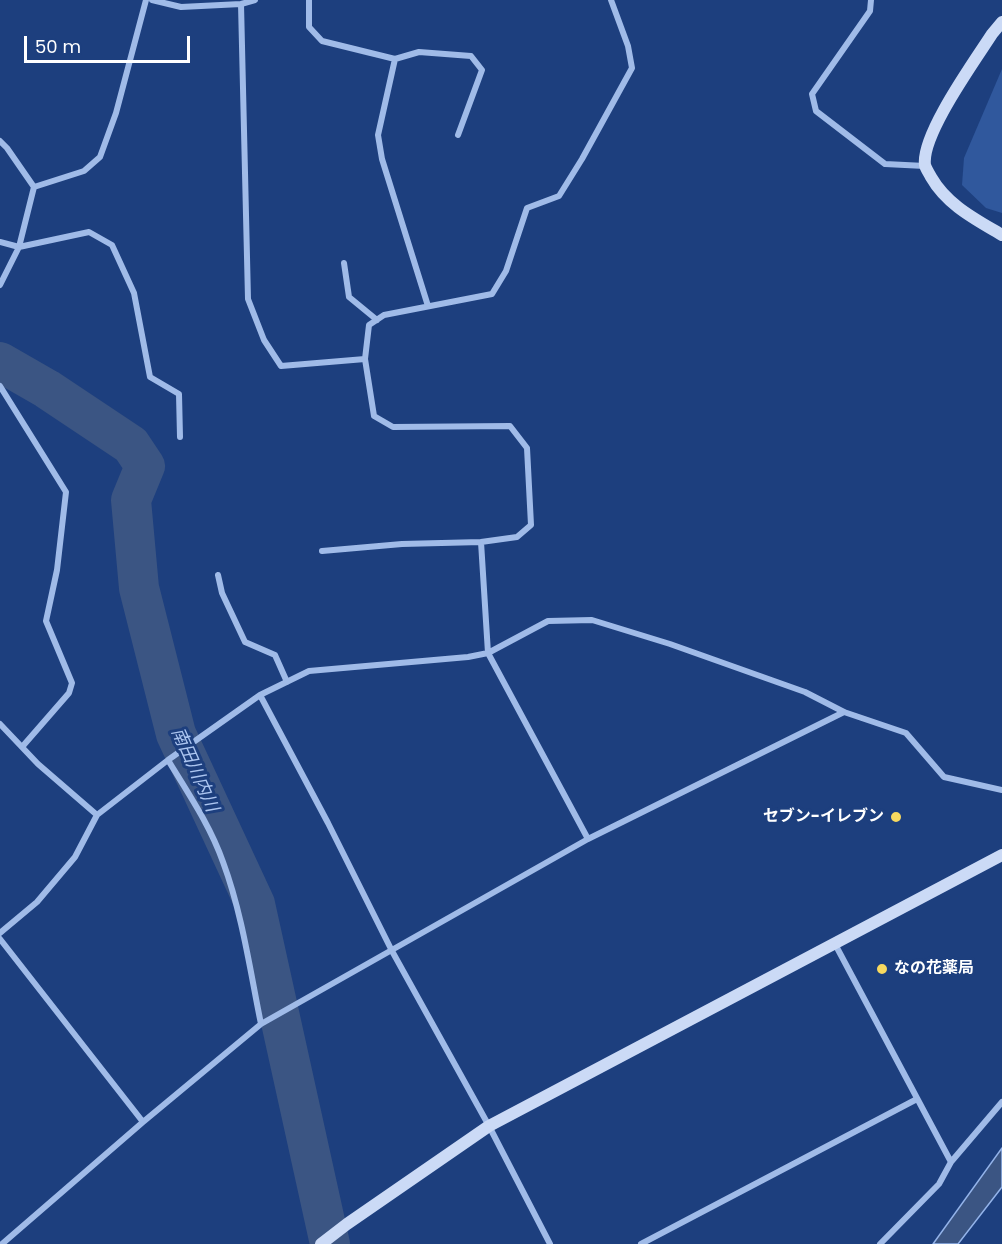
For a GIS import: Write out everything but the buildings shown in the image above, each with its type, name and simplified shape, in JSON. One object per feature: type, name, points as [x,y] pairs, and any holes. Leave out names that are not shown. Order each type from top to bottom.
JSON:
[{"type":"street","points":[[34,187],[84,171],[100,157],[117,113],[146,0]]},
{"type":"street","points":[[152,0],[181,7],[241,4],[255,0]]},
{"type":"street","points":[[309,0],[309,27],[322,41],[395,59],[419,52],[471,56],[483,70],[458,135]]},
{"type":"street","points":[[322,551],[402,544],[481,542],[517,537],[531,525],[527,448],[510,426],[393,427],[374,416],[365,359],[369,326],[384,315],[492,294],[506,270],[527,208],[559,196],[632,68],[628,46],[611,0]]},
{"type":"street","points":[[872,0],[870,10],[812,94],[816,111],[885,164],[925,166]]},
{"type":"street","points":[[241,4],[248,299],[264,340],[281,366],[365,359]]},
{"type":"street","points":[[1002,22],[992,34],[933,128],[926,147],[925,166],[938,188],[950,202],[1002,234]]},
{"type":"street","points":[[395,59],[378,135],[382,159],[428,306]]},
{"type":"street","points":[[0,141],[34,187],[19,247],[0,285]]},
{"type":"street","points":[[0,242],[19,247],[88,232],[112,245],[134,293],[150,377],[179,394],[180,437]]},
{"type":"street","points":[[344,263],[349,297],[377,320]]},
{"type":"street","points":[[0,386],[66,492],[57,570],[46,621],[72,683],[69,693],[22,747]]},
{"type":"street","points":[[481,542],[489,653],[588,839]]},
{"type":"street","points":[[218,575],[222,593],[245,642],[275,655],[287,682]]},
{"type":"street","points":[[0,933],[37,902],[75,857],[97,815],[169,759],[260,695],[309,671],[458,658],[489,653],[548,621],[592,620],[670,644],[805,692],[844,712],[906,733],[944,777],[1002,790]]},
{"type":"street","points":[[260,695],[392,951],[489,1126],[550,1244]]},
{"type":"street","points":[[2,1244],[261,1024],[588,839],[844,712]]},
{"type":"street","points":[[0,724],[97,815]]},
{"type":"street","points":[[169,759],[204,820],[223,861],[261,1024]]},
{"type":"street","points":[[321,1244],[489,1126],[1002,855]]},
{"type":"street","points":[[0,939],[143,1122]]},
{"type":"street","points":[[835,944],[951,1162]]},
{"type":"street","points":[[641,1244],[917,1099]]},
{"type":"street","points":[[880,1244],[939,1184],[951,1162],[1002,1102]]},
{"type":"shaded area","points":[[1002,69],[1002,213],[986,208],[962,185],[964,158]]},
{"type":"shaded area","points":[[1002,1148],[1002,1187],[958,1244],[933,1244]]},
{"type":"waterway","name":"南田川内川","points":[[0,362],[47,389],[131,445],[145,466],[131,500],[139,588],[176,734],[255,904],[330,1244]]},
{"type":"place","name":"セブン-イレブン","points":[[896,817]]},
{"type":"place","name":"なの花薬局","points":[[882,969]]}]
